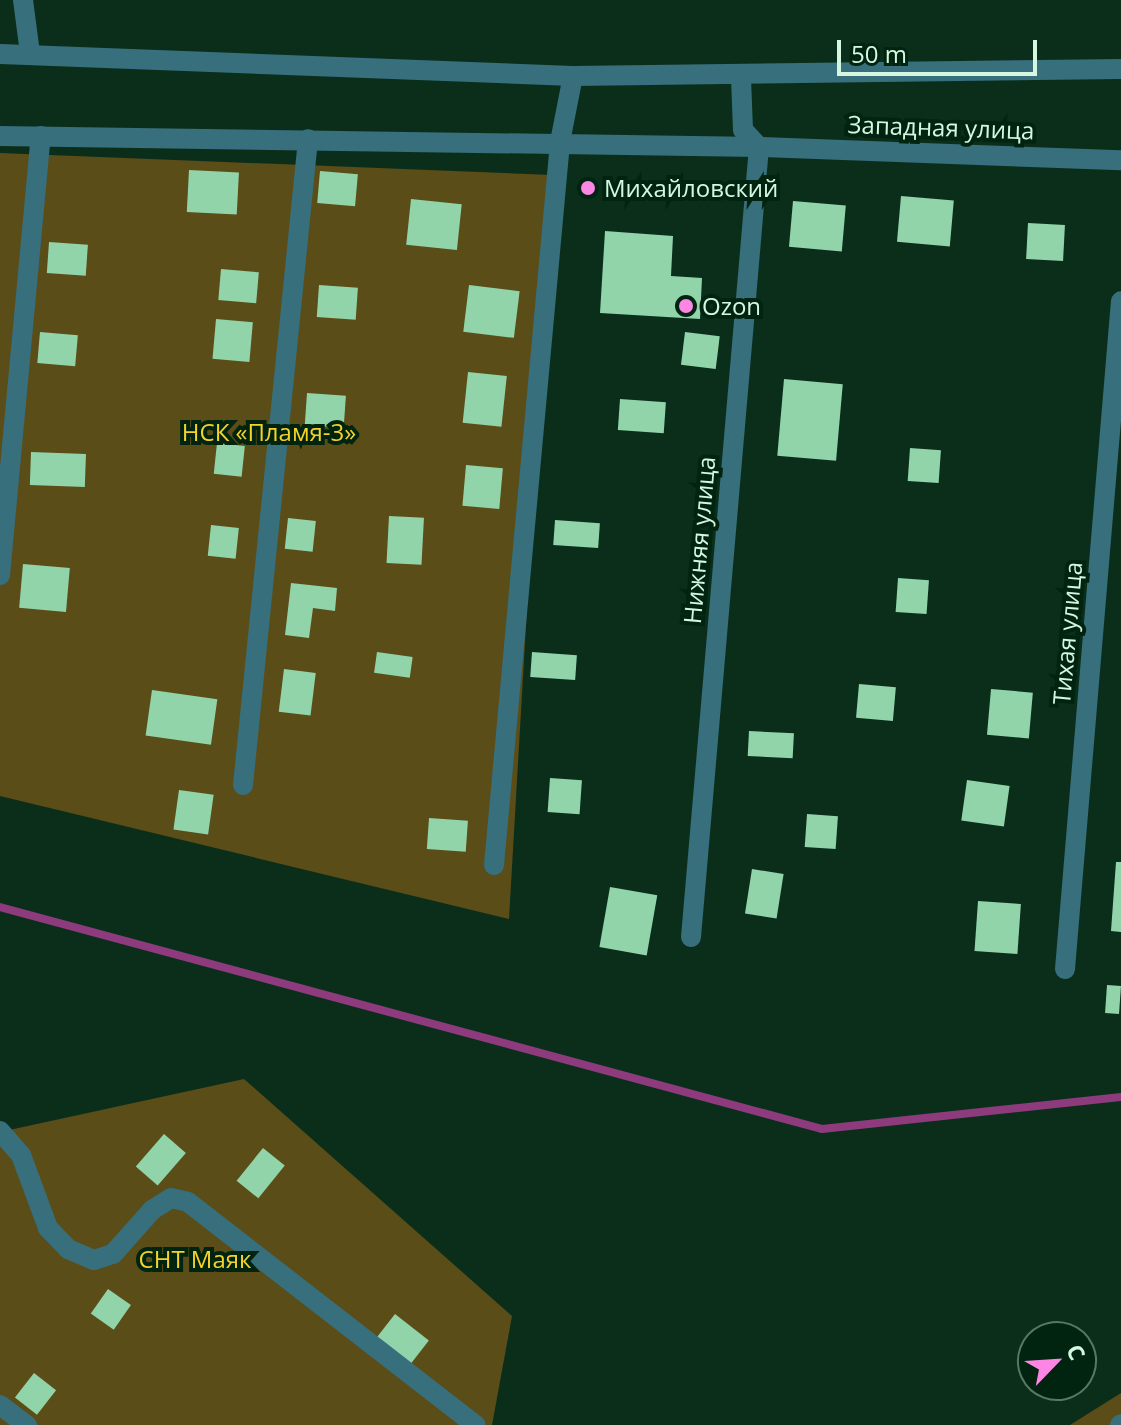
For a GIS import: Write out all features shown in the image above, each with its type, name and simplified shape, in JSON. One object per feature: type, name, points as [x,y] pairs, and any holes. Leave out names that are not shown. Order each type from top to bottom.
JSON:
[{"type":"street","points":[[23,0],[30,53]]},
{"type":"street","points":[[0,54],[573,76],[741,77],[1121,69]]},
{"type":"street","points":[[494,865],[560,142],[573,76]]},
{"type":"street","points":[[741,77],[743,130],[759,147]]},
{"type":"street","name":"Западная улица","points":[[0,136],[560,142],[1121,160]]},
{"type":"street","points":[[0,575],[41,136]]},
{"type":"street","points":[[243,785],[308,139]]},
{"type":"street","name":"Нижняя улица","points":[[691,937],[759,147]]},
{"type":"street","name":"Тихая улица","points":[[1065,969],[1121,301]]},
{"type":"street","points":[[0,1131],[21,1155],[48,1228],[68,1249],[94,1260],[113,1254],[152,1210],[171,1198],[188,1202],[476,1425]]},
{"type":"street","points":[[2,1410],[27,1425]]},
{"type":"green space","name":"НСК «Пламя-3»","points":[[0,153],[552,175],[509,919],[0,796]]},
{"type":"green space","name":"СНТ Маяк","points":[[244,1079],[512,1316],[492,1425],[0,1425],[0,1132]]},
{"type":"green space","points":[[1121,1393],[1121,1425],[1070,1425]]},
{"type":"building","points":[[189,170],[239,173],[237,215],[187,212]]},
{"type":"building","points":[[320,171],[358,174],[355,206],[317,203]]},
{"type":"building","points":[[901,196],[954,201],[950,246],[897,242]]},
{"type":"building","points":[[411,199],[462,204],[457,250],[406,245]]},
{"type":"building","points":[[793,201],[846,206],[842,251],[789,247]]},
{"type":"building","points":[[1028,223],[1065,225],[1063,261],[1026,259]]},
{"type":"building","points":[[605,231],[673,236],[671,276],[702,278],[700,319],[600,313]]},
{"type":"building","points":[[49,242],[88,245],[86,276],[47,273]]},
{"type":"building","points":[[221,269],[259,272],[256,303],[218,300]]},
{"type":"building","points":[[319,285],[358,288],[356,320],[317,317]]},
{"type":"building","points":[[469,285],[520,291],[514,338],[463,332]]},
{"type":"building","points":[[216,319],[253,322],[249,362],[213,359]]},
{"type":"building","points":[[40,332],[78,335],[75,366],[37,363]]},
{"type":"building","points":[[685,332],[720,336],[716,369],[681,365]]},
{"type":"building","points":[[468,372],[507,376],[501,427],[463,423]]},
{"type":"building","points":[[784,379],[843,384],[836,461],[777,456]]},
{"type":"building","points":[[307,393],[346,396],[344,428],[305,425]]},
{"type":"building","points":[[620,399],[666,402],[664,433],[618,430]]},
{"type":"building","points":[[217,443],[245,446],[242,477],[214,474]]},
{"type":"building","points":[[910,448],[941,450],[939,483],[908,481]]},
{"type":"building","points":[[31,452],[86,454],[85,487],[30,485]]},
{"type":"building","points":[[466,465],[503,468],[499,509],[462,506]]},
{"type":"building","points":[[389,516],[424,518],[421,565],[387,563]]},
{"type":"building","points":[[288,518],[316,521],[313,552],[285,549]]},
{"type":"building","points":[[555,520],[600,523],[598,548],[553,545]]},
{"type":"building","points":[[211,525],[239,528],[236,559],[208,556]]},
{"type":"building","points":[[23,564],[70,568],[66,612],[19,608]]},
{"type":"building","points":[[898,578],[929,580],[927,614],[896,612]]},
{"type":"building","points":[[291,583],[337,588],[335,611],[313,608],[309,638],[285,635]]},
{"type":"building","points":[[377,652],[413,657],[410,678],[374,673]]},
{"type":"building","points":[[532,652],[577,655],[575,680],[530,677]]},
{"type":"building","points":[[284,669],[316,673],[311,716],[279,712]]},
{"type":"building","points":[[859,684],[896,687],[893,721],[856,718]]},
{"type":"building","points":[[991,689],[1033,693],[1029,738],[987,735]]},
{"type":"building","points":[[152,690],[217,699],[211,745],[146,736]]},
{"type":"building","points":[[749,731],[794,733],[793,758],[748,756]]},
{"type":"building","points":[[550,778],[582,780],[580,814],[548,812]]},
{"type":"building","points":[[967,780],[1010,786],[1004,827],[961,821]]},
{"type":"building","points":[[179,790],[214,795],[208,834],[173,830]]},
{"type":"building","points":[[807,814],[838,816],[836,849],[805,847]]},
{"type":"building","points":[[429,818],[468,821],[466,852],[427,849]]},
{"type":"building","points":[[1116,862],[1121,862],[1121,932],[1111,931]]},
{"type":"building","points":[[752,869],[784,874],[777,918],[745,913]]},
{"type":"building","points":[[610,887],[657,895],[647,955],[599,947]]},
{"type":"building","points":[[978,901],[1021,904],[1017,954],[975,951]]},
{"type":"building","points":[[1107,985],[1121,986],[1119,1014],[1105,1013]]},
{"type":"building","points":[[164,1134],[186,1153],[158,1185],[136,1166]]},
{"type":"building","points":[[263,1148],[285,1166],[258,1198],[237,1181]]},
{"type":"building","points":[[108,1289],[131,1305],[114,1330],[91,1314]]},
{"type":"building","points":[[395,1314],[429,1340],[406,1370],[372,1343]]},
{"type":"building","points":[[34,1373],[56,1390],[37,1415],[15,1397]]},
{"type":"waterway","points":[[0,907],[822,1129],[1121,1097]]},
{"type":"place","name":"Михайловский","points":[[588,188]]},
{"type":"place","name":"Ozon","points":[[686,306]]}]
